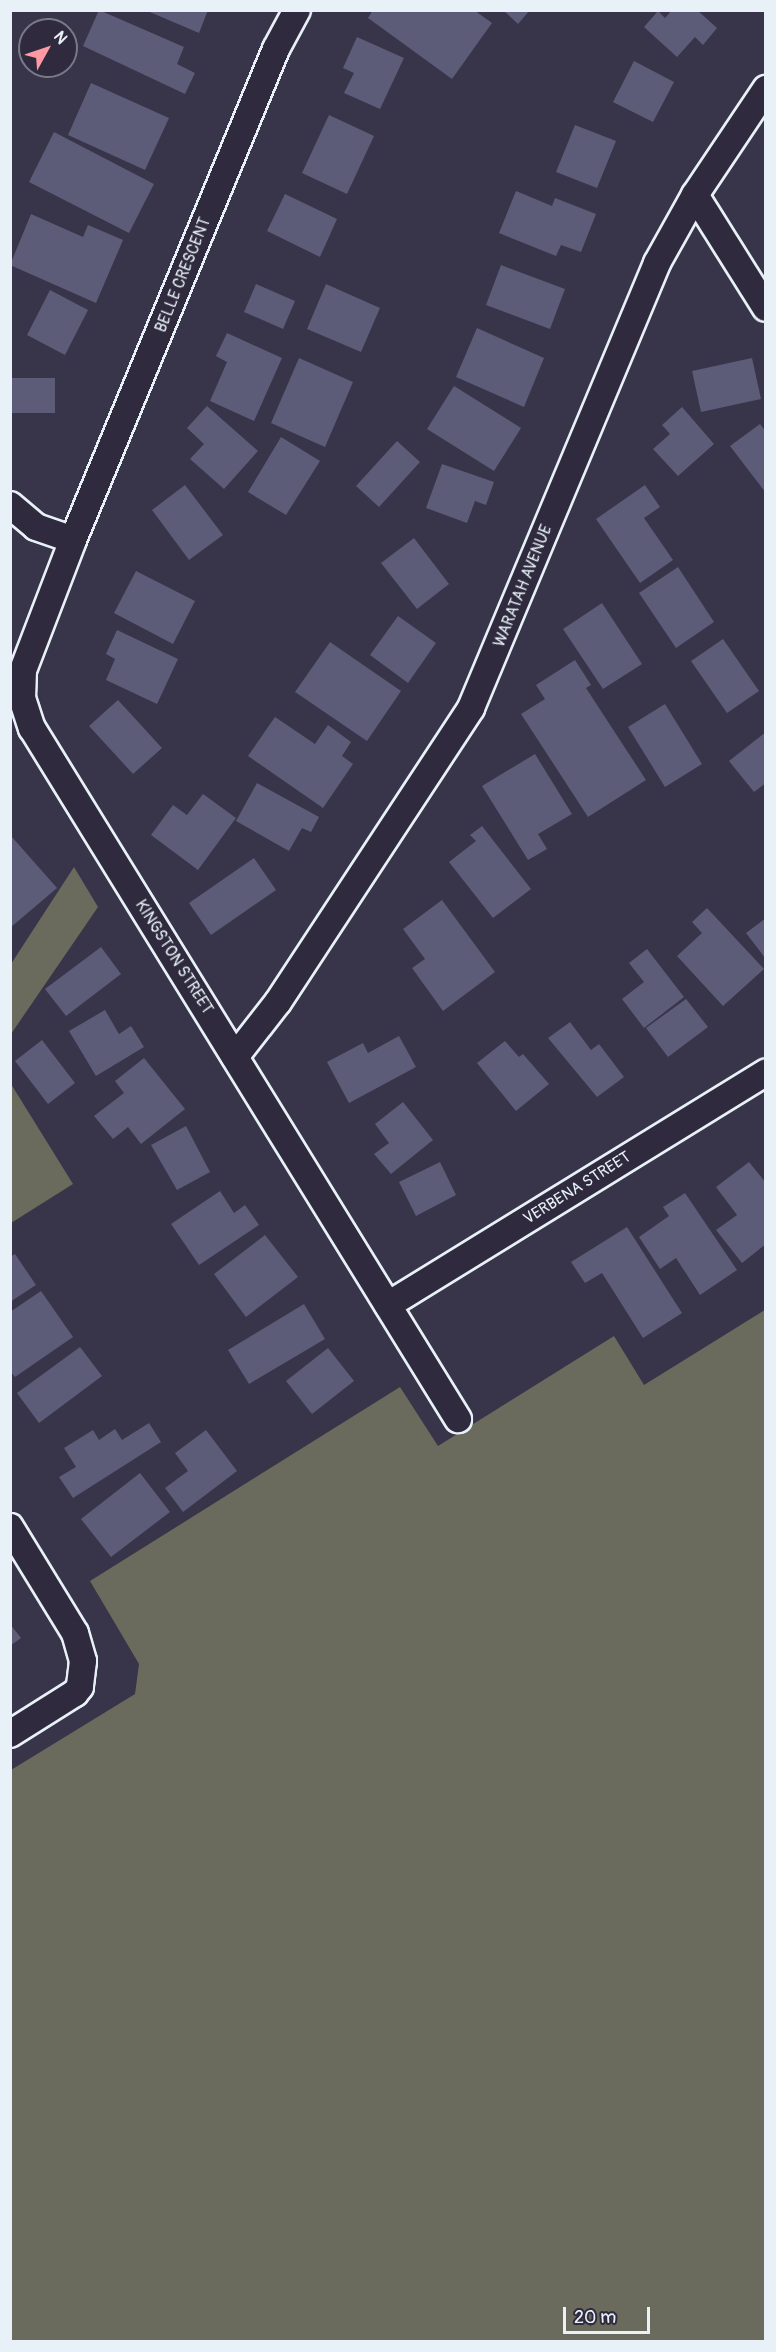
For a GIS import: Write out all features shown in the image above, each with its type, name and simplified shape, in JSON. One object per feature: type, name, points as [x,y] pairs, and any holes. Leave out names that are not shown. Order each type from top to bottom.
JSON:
[{"type":"street","name":"BELLE CRESCENT","points":[[73,540],[276,49],[297,10]]},
{"type":"street","name":"WARATAH AVENUE","points":[[235,1057],[278,1002],[471,708],[657,263],[695,195],[765,89]]},
{"type":"street","points":[[695,195],[765,308]]},
{"type":"street","points":[[10,506],[36,527],[73,540]]},
{"type":"street","name":"KINGSTON STREET","points":[[73,540],[23,670],[26,713],[458,1419]]},
{"type":"street","name":"VERBENA STREET","points":[[388,1305],[765,1072]]},
{"type":"street","points":[[10,1527],[75,1633],[81,1646],[83,1674],[80,1687],[66,1701],[10,1734]]},
{"type":"green space","points":[[74,867],[98,907],[11,1034],[11,964]]},
{"type":"green space","points":[[11,1084],[73,1184],[10,1223]]},
{"type":"green space","points":[[765,1310],[765,2341],[11,2342],[11,1770],[135,1694],[139,1664],[90,1581],[400,1387],[438,1446],[614,1336],[644,1385]]},
{"type":"building","points":[[99,10],[184,47],[177,64],[195,73],[185,94],[83,46]]},
{"type":"building","points":[[145,10],[208,10],[199,33]]},
{"type":"building","points":[[373,10],[474,10],[492,23],[452,79],[368,18]]},
{"type":"building","points":[[503,10],[530,10],[518,24]]},
{"type":"building","points":[[672,10],[697,10],[717,28],[703,45],[695,37],[677,57],[644,27],[658,11],[665,18]]},
{"type":"building","points":[[357,37],[404,58],[380,109],[344,93],[354,73],[343,68]]},
{"type":"building","points":[[634,61],[674,82],[653,122],[613,102]]},
{"type":"building","points":[[91,83],[169,118],[145,170],[68,135]]},
{"type":"building","points":[[329,115],[374,136],[347,194],[302,173]]},
{"type":"building","points":[[575,125],[616,141],[597,188],[556,172]]},
{"type":"building","points":[[54,132],[154,184],[129,233],[29,182]]},
{"type":"building","points":[[516,191],[552,206],[555,198],[596,214],[581,252],[561,245],[556,256],[499,233]]},
{"type":"building","points":[[285,194],[337,219],[320,257],[267,231]]},
{"type":"building","points":[[31,214],[83,237],[88,225],[123,240],[96,303],[10,265]]},
{"type":"building","points":[[501,265],[565,289],[550,329],[486,305]]},
{"type":"building","points":[[256,284],[295,301],[283,329],[244,312]]},
{"type":"building","points":[[326,284],[380,308],[361,352],[307,329]]},
{"type":"building","points":[[50,290],[88,310],[65,355],[27,335]]},
{"type":"building","points":[[477,328],[544,358],[524,407],[456,377]]},
{"type":"building","points":[[227,333],[282,358],[254,421],[210,401],[227,362],[216,356]]},
{"type":"building","points":[[299,358],[353,382],[325,447],[271,423]]},
{"type":"building","points":[[752,358],[761,399],[701,412],[692,371]]},
{"type":"building","points":[[10,378],[55,378],[55,413],[10,413]]},
{"type":"building","points":[[454,386],[521,428],[494,471],[427,429]]},
{"type":"building","points":[[207,406],[258,451],[224,489],[190,459],[204,444],[187,428]]},
{"type":"building","points":[[682,407],[714,444],[678,476],[653,449],[670,434],[662,425]]},
{"type":"building","points":[[760,424],[766,432],[766,493],[730,446]]},
{"type":"building","points":[[281,437],[320,461],[286,515],[248,492]]},
{"type":"building","points":[[397,441],[420,462],[379,507],[356,486]]},
{"type":"building","points":[[442,464],[494,482],[486,505],[475,501],[467,523],[426,508]]},
{"type":"building","points":[[185,485],[223,535],[189,560],[152,510]]},
{"type":"building","points":[[645,485],[660,507],[644,518],[673,560],[640,583],[596,519]]},
{"type":"building","points":[[414,538],[449,584],[417,609],[381,563]]},
{"type":"building","points":[[678,567],[714,622],[676,648],[639,593]]},
{"type":"building","points":[[136,571],[195,601],[173,644],[114,613]]},
{"type":"building","points":[[602,603],[642,664],[603,689],[563,629]]},
{"type":"building","points":[[398,616],[436,643],[408,683],[370,655]]},
{"type":"building","points":[[117,630],[178,659],[157,704],[106,680],[115,659],[106,654]]},
{"type":"building","points":[[723,639],[759,691],[727,713],[691,661]]},
{"type":"building","points":[[330,642],[401,691],[367,741],[295,692]]},
{"type":"building","points":[[575,660],[591,685],[586,688],[646,780],[588,817],[521,714],[545,699],[536,685]]},
{"type":"building","points":[[118,700],[162,748],[133,774],[89,726]]},
{"type":"building","points":[[665,704],[702,764],[665,787],[628,727]]},
{"type":"building","points":[[275,717],[315,744],[328,725],[351,742],[342,756],[353,764],[323,808],[248,756]]},
{"type":"building","points":[[766,732],[766,783],[754,792],[729,761]]},
{"type":"building","points":[[535,754],[572,814],[538,834],[547,849],[528,860],[482,786]]},
{"type":"building","points":[[257,783],[319,817],[311,832],[302,828],[289,851],[236,821]]},
{"type":"building","points":[[203,794],[236,818],[198,870],[151,835],[173,805],[187,815]]},
{"type":"building","points":[[482,826],[531,889],[493,918],[449,862],[476,841],[470,835]]},
{"type":"building","points":[[12,837],[57,888],[10,928],[10,838]]},
{"type":"building","points":[[254,858],[276,890],[211,935],[189,903]]},
{"type":"building","points":[[442,900],[495,972],[443,1011],[412,968],[425,959],[403,929]]},
{"type":"building","points":[[707,908],[764,969],[723,1006],[677,956],[702,933],[692,922]]},
{"type":"building","points":[[766,918],[766,959],[746,933]]},
{"type":"building","points":[[101,947],[121,974],[66,1016],[45,989]]},
{"type":"building","points":[[647,949],[684,997],[644,1028],[622,999],[644,982],[629,963]]},
{"type":"building","points":[[686,999],[708,1027],[668,1057],[646,1028]]},
{"type":"building","points":[[105,1010],[119,1034],[131,1026],[144,1047],[96,1076],[69,1031]]},
{"type":"building","points":[[570,1022],[591,1050],[599,1044],[624,1077],[597,1097],[548,1038]]},
{"type":"building","points":[[399,1036],[416,1067],[349,1103],[327,1062],[363,1043],[368,1053]]},
{"type":"building","points":[[42,1040],[75,1083],[48,1104],[15,1061]]},
{"type":"building","points":[[505,1041],[519,1057],[523,1054],[549,1084],[516,1111],[477,1063]]},
{"type":"building","points":[[144,1058],[185,1109],[141,1144],[128,1127],[113,1139],[94,1116],[124,1093],[115,1081]]},
{"type":"building","points":[[403,1102],[433,1140],[391,1174],[374,1154],[389,1143],[375,1124]]},
{"type":"building","points":[[186,1126],[210,1172],[177,1190],[151,1145]]},
{"type":"building","points":[[440,1162],[456,1195],[416,1216],[399,1182]]},
{"type":"building","points":[[749,1162],[766,1183],[766,1244],[742,1263],[716,1230],[737,1215],[716,1187]]},
{"type":"building","points":[[220,1191],[234,1213],[245,1205],[259,1225],[199,1265],[171,1224]]},
{"type":"building","points":[[685,1193],[737,1270],[700,1295],[676,1258],[660,1269],[639,1237],[669,1216],[663,1207]]},
{"type":"building","points":[[627,1227],[682,1313],[643,1338],[602,1273],[585,1283],[571,1262]]},
{"type":"building","points":[[265,1235],[298,1277],[246,1317],[214,1274]]},
{"type":"building","points":[[15,1254],[36,1285],[10,1302],[10,1257]]},
{"type":"building","points":[[41,1291],[73,1337],[15,1377],[10,1371],[10,1312]]},
{"type":"building","points":[[304,1304],[325,1339],[249,1384],[228,1350]]},
{"type":"building","points":[[80,1347],[102,1376],[39,1423],[17,1393]]},
{"type":"building","points":[[328,1348],[354,1381],[312,1414],[286,1381]]},
{"type":"building","points":[[149,1423],[161,1442],[73,1498],[59,1477],[76,1467],[64,1448],[93,1430],[99,1440],[115,1429],[122,1440]]},
{"type":"building","points":[[206,1430],[237,1471],[183,1512],[165,1488],[188,1471],[175,1453]]},
{"type":"building","points":[[140,1473],[170,1512],[111,1557],[81,1519]]},
{"type":"building","points":[[10,1624],[21,1638],[10,1646]]}]
